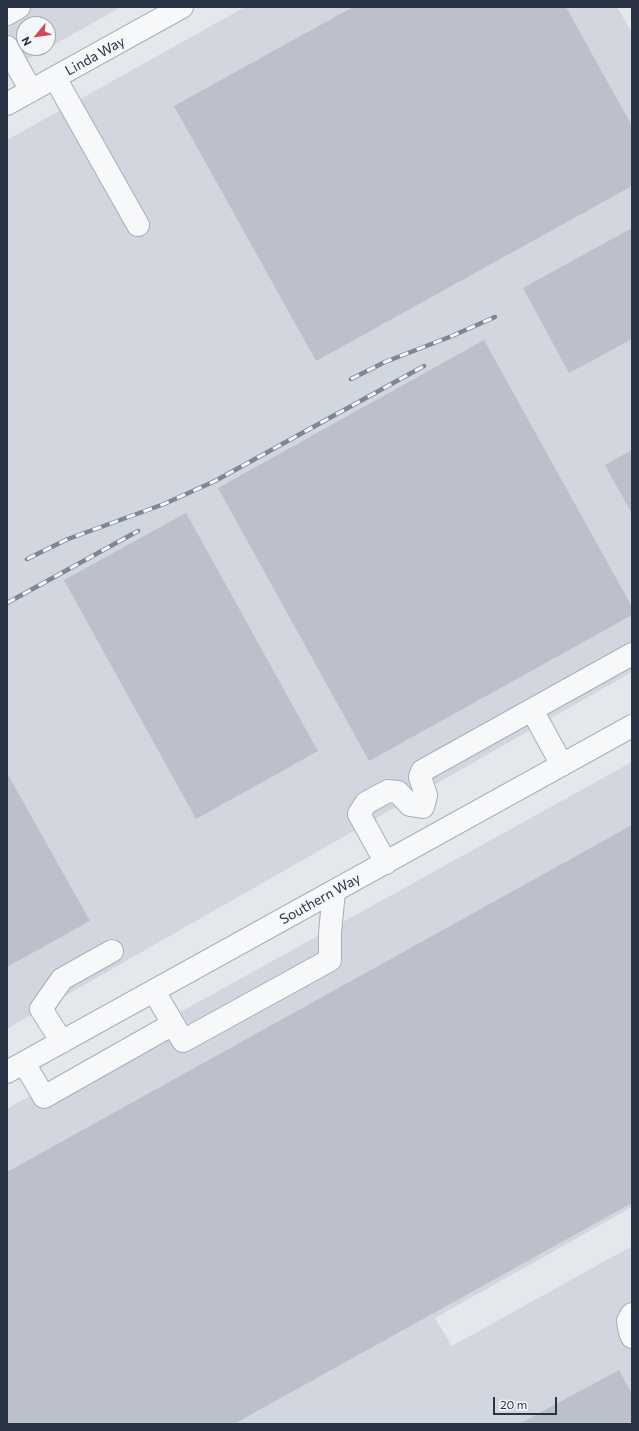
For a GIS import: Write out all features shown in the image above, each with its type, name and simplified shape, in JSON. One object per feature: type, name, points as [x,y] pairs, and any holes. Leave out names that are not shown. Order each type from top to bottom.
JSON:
[{"type":"street","points":[[7,14],[19,7]]},
{"type":"street","name":"Linda Way","points":[[7,104],[182,7]]},
{"type":"street","points":[[7,47],[31,91]]},
{"type":"street","points":[[54,78],[138,225]]},
{"type":"street","points":[[439,833],[423,807],[426,795],[420,777],[422,772],[632,654]]},
{"type":"street","points":[[532,710],[562,765]]},
{"type":"street","name":"Southern Way","points":[[12,1067],[62,1042],[632,726]]},
{"type":"street","points":[[386,863],[359,814],[362,808],[366,803],[388,791],[398,792],[410,805],[423,807]]},
{"type":"street","points":[[154,991],[183,1041],[330,960],[330,932],[334,892]]},
{"type":"street","points":[[62,1042],[41,1009],[62,979],[112,952]]},
{"type":"street","points":[[12,1067],[44,1097],[173,1024]]},
{"type":"street","points":[[632,1314],[628,1321],[632,1336]]},
{"type":"shaded area","points":[[7,7],[121,7],[56,44],[56,16],[16,16],[16,56],[34,56],[7,71]]},
{"type":"shaded area","points":[[245,7],[617,7],[632,33],[632,672],[7,1029],[7,140]]},
{"type":"shaded area","points":[[632,762],[632,1207],[435,1318],[452,1346],[632,1246],[632,1424],[7,1424],[7,1109]]},
{"type":"building","points":[[353,7],[566,7],[632,126],[632,186],[316,361],[174,106]]},
{"type":"building","points":[[632,228],[632,339],[569,373],[523,288]]},
{"type":"building","points":[[484,340],[632,607],[632,615],[369,761],[218,488]]},
{"type":"building","points":[[632,450],[632,514],[605,465]]},
{"type":"building","points":[[186,513],[318,751],[196,819],[64,580]]},
{"type":"building","points":[[7,773],[90,921],[7,967]]},
{"type":"building","points":[[632,825],[632,1203],[234,1424],[7,1424],[7,1172]]},
{"type":"building","points":[[619,1370],[632,1394],[632,1421],[626,1424],[519,1424]]},
{"type":"railway","points":[[351,379],[385,362],[452,336],[495,317]]},
{"type":"railway","points":[[27,559],[68,539],[164,504],[215,481],[424,366]]},
{"type":"railway","points":[[7,603],[138,531]]}]
